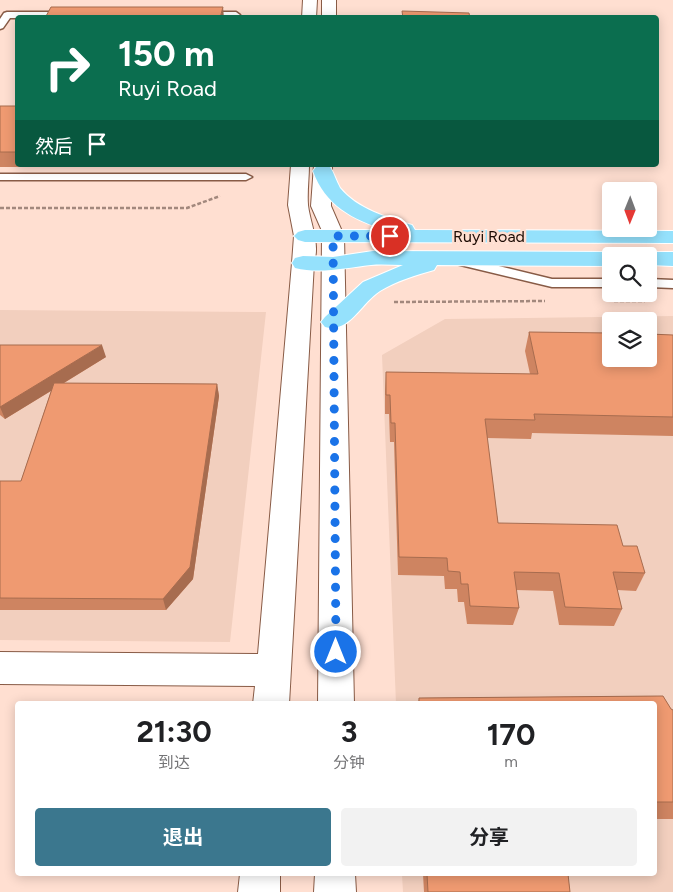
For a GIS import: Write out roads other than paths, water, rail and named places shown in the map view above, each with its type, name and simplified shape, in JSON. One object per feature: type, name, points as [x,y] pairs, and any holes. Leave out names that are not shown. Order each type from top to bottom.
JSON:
[{"type":"main road","points":[[323,168],[331,189],[343,202],[361,212],[385,223],[411,231],[446,236]]},
{"type":"main road","name":"Ruyi Road","points":[[304,250],[333,236],[673,237]]},
{"type":"main road","name":"Ruyi Road","points":[[304,250],[333,264],[373,258],[602,259]]},
{"type":"main road","points":[[333,322],[372,287],[408,270],[450,258]]},
{"type":"main road","points":[[657,259],[673,259]]},
{"type":"street","points":[[309,15],[310,0]]},
{"type":"street","points":[[329,0],[329,15]]},
{"type":"street","points":[[271,701],[304,250],[298,205],[300,167]]},
{"type":"street","points":[[323,168],[321,206],[333,236],[336,701]]},
{"type":"street","points":[[0,668],[273,670]]},
{"type":"street","points":[[259,892],[260,876]]},
{"type":"street","points":[[335,876],[335,892]]},
{"type":"lane","points":[[0,26],[8,15],[77,15]]},
{"type":"lane","points":[[196,15],[236,15]]},
{"type":"lane","points":[[0,177],[246,177]]},
{"type":"lane","points":[[450,258],[552,283],[602,283]]},
{"type":"lane","points":[[657,284],[673,284]]}]
